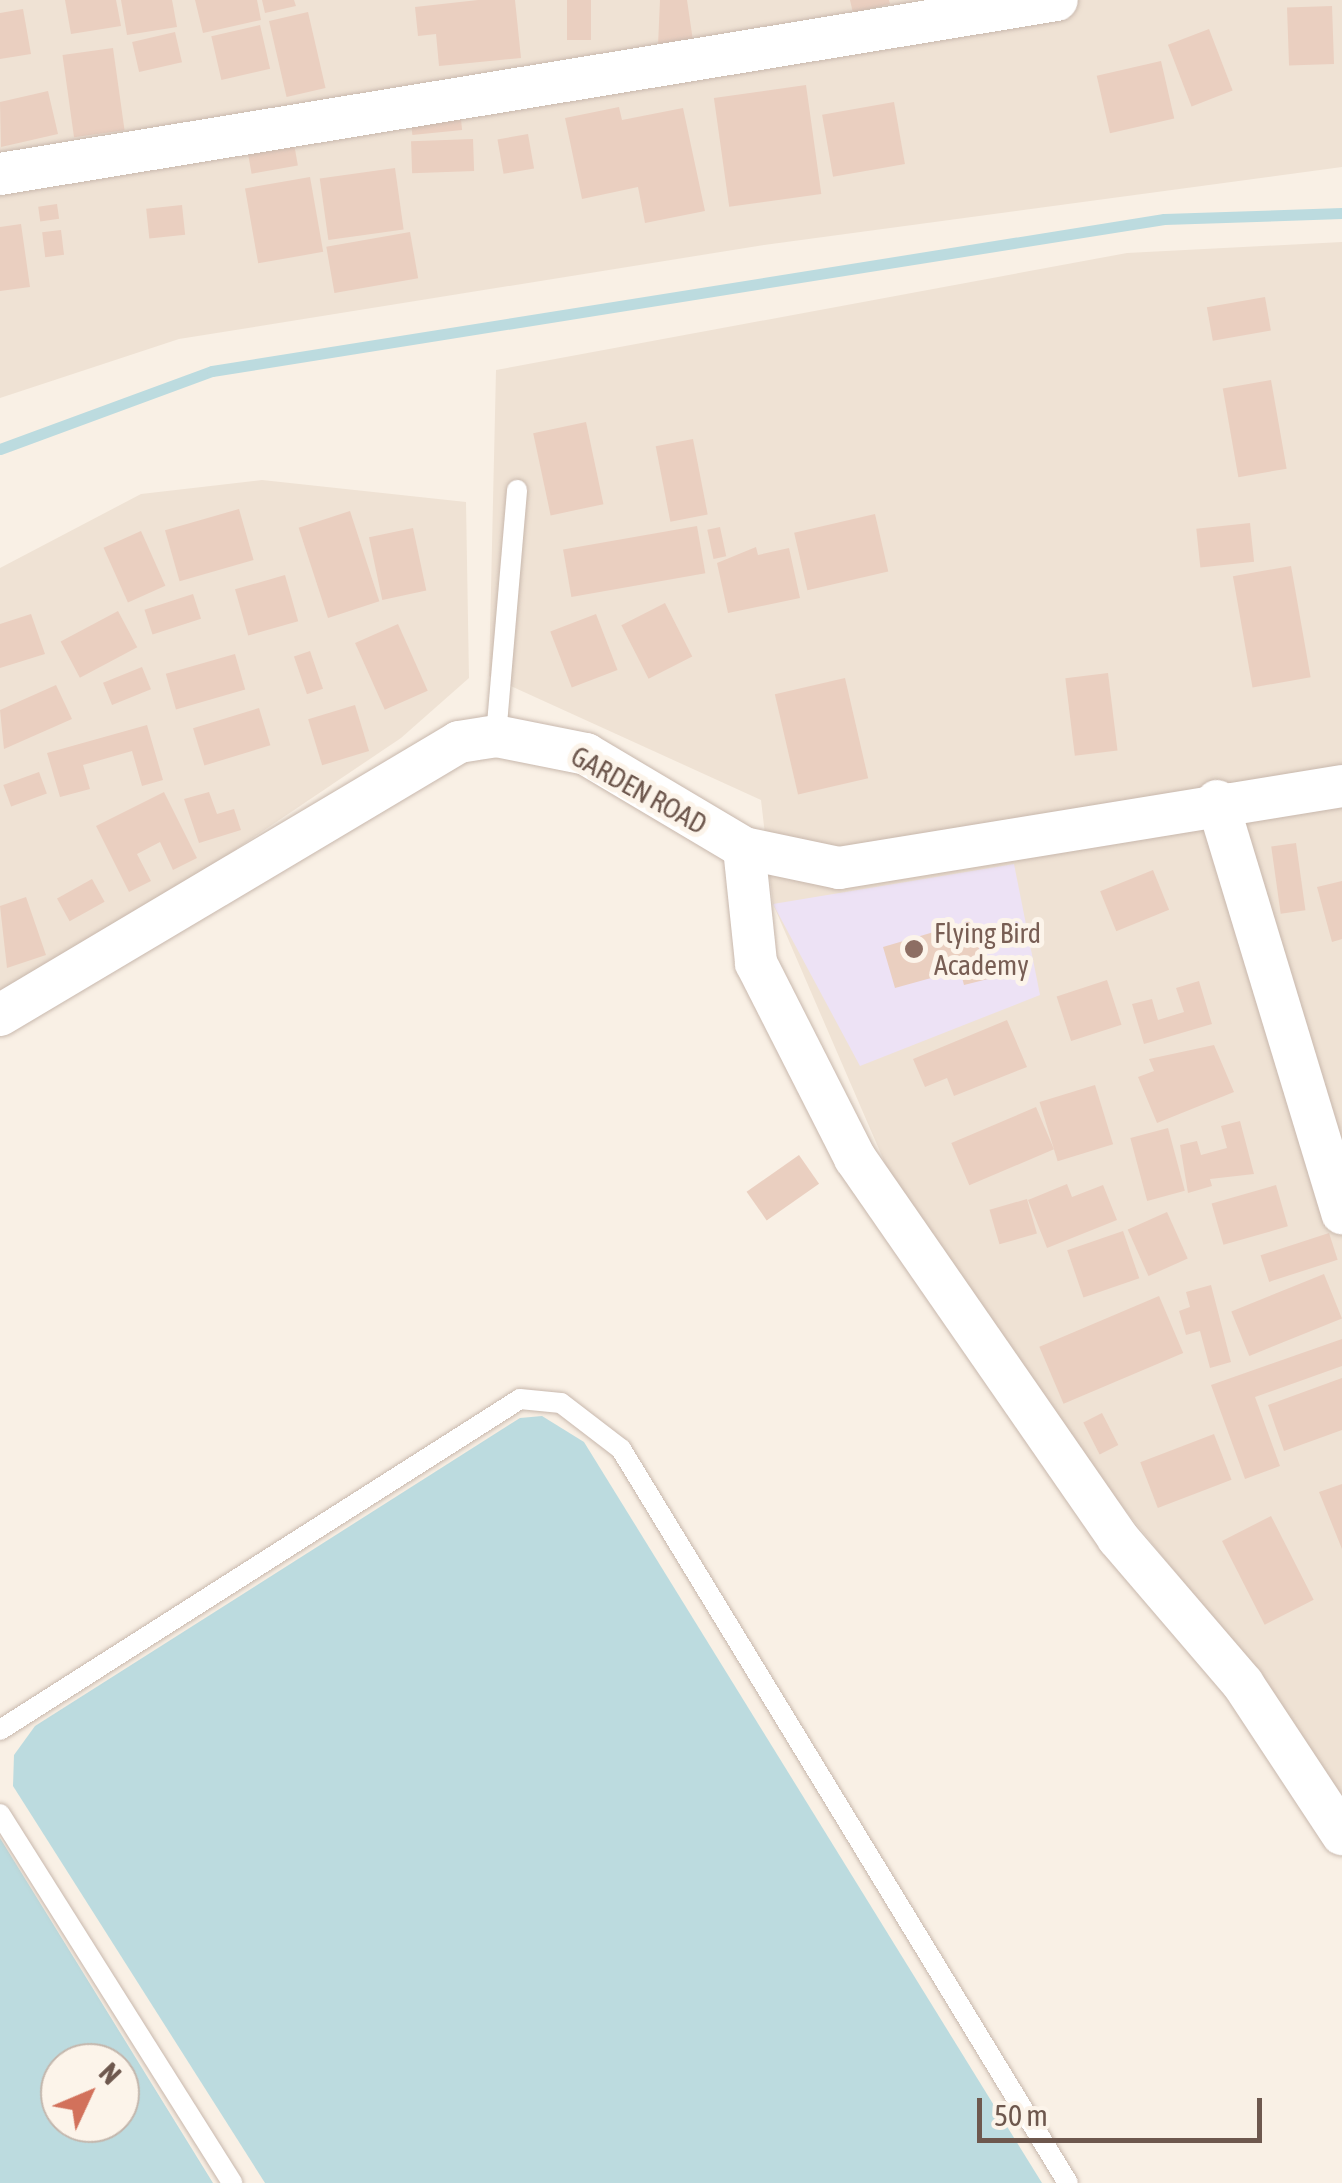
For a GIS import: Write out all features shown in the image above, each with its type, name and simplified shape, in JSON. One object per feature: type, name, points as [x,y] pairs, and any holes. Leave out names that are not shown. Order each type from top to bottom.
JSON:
[{"type":"street","points":[[0,174],[1057,0]]},
{"type":"street","name":"GARDEN ROAD","points":[[0,1015],[459,742],[496,736],[586,754],[744,848],[839,868],[1217,800],[1342,786]]},
{"type":"street","points":[[1217,800],[1342,1213]]},
{"type":"street","points":[[744,848],[756,963],[855,1158],[1118,1538],[1243,1684],[1342,1834]]},
{"type":"lane","points":[[496,736],[517,490]]},
{"type":"lane","points":[[0,1730],[520,1399],[561,1402],[621,1448],[1068,2183]]},
{"type":"lane","points":[[0,1814],[232,2183]]},
{"type":"shaded area","points":[[0,0],[1342,0],[1342,167],[764,245],[179,339],[0,398]]},
{"type":"shaded area","points":[[1342,242],[1342,1801],[1251,1666],[1047,1413],[891,1177],[773,904],[761,800],[489,676],[496,370],[1127,253]]},
{"type":"shaded area","points":[[262,480],[466,502],[469,678],[401,738],[211,866],[0,993],[0,568],[141,494]]},
{"type":"shaded area","name":"Flying Bird Academy","points":[[1014,864],[1040,995],[860,1066],[773,904]]},
{"type":"water","points":[[542,1416],[584,1442],[1042,2183],[265,2183],[13,1786],[14,1755],[35,1726],[520,1418]]},
{"type":"water","points":[[0,1838],[127,2043],[40,2043],[40,2143],[140,2143],[140,2065],[213,2183],[0,2183]]},
{"type":"building","points":[[65,0],[116,0],[121,26],[71,34]]},
{"type":"building","points":[[121,0],[172,0],[177,27],[127,35]]},
{"type":"building","points":[[195,0],[257,0],[261,20],[203,33]]},
{"type":"building","points":[[262,0],[294,0],[296,6],[265,13]]},
{"type":"building","points":[[515,0],[521,58],[439,66],[436,34],[418,36],[415,7]]},
{"type":"building","points":[[567,0],[591,0],[591,40],[567,40]]},
{"type":"building","points":[[660,0],[687,0],[693,41],[658,46]]},
{"type":"building","points":[[850,0],[889,0],[890,4],[853,13]]},
{"type":"building","points":[[1332,6],[1334,64],[1289,66],[1287,8]]},
{"type":"building","points":[[23,9],[31,54],[0,59],[0,13]]},
{"type":"building","points":[[308,12],[326,88],[287,97],[269,21]]},
{"type":"building","points":[[260,25],[270,69],[221,80],[211,36]]},
{"type":"building","points":[[1209,29],[1233,91],[1192,106],[1168,45]]},
{"type":"building","points":[[175,32],[182,62],[139,72],[132,42]]},
{"type":"building","points":[[113,48],[125,130],[74,137],[62,55]]},
{"type":"building","points":[[1161,61],[1174,118],[1110,133],[1097,76]]},
{"type":"building","points":[[806,85],[821,194],[729,207],[714,98]]},
{"type":"building","points":[[48,91],[58,134],[1,147],[0,102]]},
{"type":"building","points":[[894,102],[905,164],[833,177],[822,115]]},
{"type":"building","points":[[619,107],[622,120],[683,108],[705,211],[645,223],[638,187],[582,199],[565,118]]},
{"type":"building","points":[[460,110],[462,130],[412,135],[410,115]]},
{"type":"building","points":[[528,134],[534,168],[504,174],[497,139]]},
{"type":"building","points":[[293,138],[298,166],[252,174],[247,146]]},
{"type":"building","points":[[473,139],[474,171],[412,173],[411,141]]},
{"type":"building","points":[[395,168],[404,229],[328,240],[320,179]]},
{"type":"building","points":[[310,177],[323,252],[258,263],[245,188]]},
{"type":"building","points":[[57,204],[59,219],[40,221],[38,207]]},
{"type":"building","points":[[182,205],[185,235],[149,239],[146,209]]},
{"type":"building","points":[[21,224],[30,287],[0,291],[0,227]]},
{"type":"building","points":[[61,230],[64,255],[45,257],[42,232]]},
{"type":"building","points":[[410,232],[418,278],[334,293],[326,247]]},
{"type":"building","points":[[1265,297],[1271,330],[1213,341],[1207,307]]},
{"type":"building","points":[[1271,380],[1287,469],[1238,477],[1223,389]]},
{"type":"building","points":[[586,422],[603,504],[551,515],[533,433]]},
{"type":"building","points":[[693,439],[708,515],[670,522],[656,446]]},
{"type":"building","points":[[239,509],[254,560],[180,581],[165,530]]},
{"type":"building","points":[[350,511],[379,601],[328,618],[299,528]]},
{"type":"building","points":[[875,514],[888,571],[807,590],[794,533]]},
{"type":"building","points":[[1250,523],[1254,562],[1200,567],[1196,529]]},
{"type":"building","points":[[697,526],[705,573],[571,597],[563,550]]},
{"type":"building","points":[[720,527],[726,556],[714,559],[707,530]]},
{"type":"building","points":[[413,528],[426,591],[382,600],[369,537]]},
{"type":"building","points":[[141,531],[165,586],[128,602],[104,548]]},
{"type":"building","points":[[756,547],[758,555],[789,548],[800,598],[728,613],[717,563]]},
{"type":"building","points":[[1291,566],[1311,677],[1253,688],[1233,576]]},
{"type":"building","points":[[285,575],[298,621],[248,635],[235,589]]},
{"type":"building","points":[[193,594],[201,619],[153,634],[144,610]]},
{"type":"building","points":[[665,603],[692,656],[649,679],[621,625]]},
{"type":"building","points":[[118,611],[137,647],[80,678],[61,642]]},
{"type":"building","points":[[31,614],[45,654],[0,668],[0,624]]},
{"type":"building","points":[[596,614],[618,670],[572,688],[550,632]]},
{"type":"building","points":[[398,624],[428,691],[385,710],[355,643]]},
{"type":"building","points":[[310,651],[323,689],[307,694],[294,657]]},
{"type":"building","points":[[235,654],[245,690],[176,709],[166,674]]},
{"type":"building","points":[[142,667],[151,689],[112,705],[103,683]]},
{"type":"building","points":[[1108,673],[1118,750],[1075,756],[1065,678]]},
{"type":"building","points":[[845,678],[868,778],[798,795],[775,694]]},
{"type":"building","points":[[56,685],[72,719],[4,749],[0,710]]},
{"type":"building","points":[[355,705],[369,751],[322,765],[308,719]]},
{"type":"building","points":[[259,708],[270,745],[204,765],[193,728]]},
{"type":"building","points":[[147,725],[163,780],[142,786],[132,751],[83,765],[90,789],[60,797],[47,753]]},
{"type":"building","points":[[39,772],[47,794],[11,807],[3,785]]},
{"type":"building","points":[[164,792],[197,858],[173,870],[160,842],[137,854],[151,881],[129,892],[96,826]]},
{"type":"building","points":[[209,792],[217,814],[234,809],[241,830],[199,843],[184,799]]},
{"type":"building","points":[[1296,843],[1305,910],[1281,914],[1271,846]]},
{"type":"building","points":[[1153,870],[1169,910],[1116,931],[1100,891]]},
{"type":"building","points":[[92,879],[105,902],[70,921],[57,898]]},
{"type":"building","points":[[1342,881],[1342,939],[1332,942],[1317,887]]},
{"type":"building","points":[[26,897],[46,955],[7,968],[0,906]]},
{"type":"building","points":[[971,921],[988,979],[964,985],[960,970],[895,988],[883,947]]},
{"type":"building","points":[[1107,980],[1122,1025],[1071,1041],[1057,996]]},
{"type":"building","points":[[1199,981],[1212,1024],[1144,1044],[1132,1004],[1152,999],[1158,1020],[1184,1012],[1176,988]]},
{"type":"building","points":[[1007,1020],[1027,1067],[954,1096],[947,1078],[925,1087],[913,1059]]},
{"type":"building","points":[[1214,1045],[1234,1092],[1157,1123],[1138,1077],[1154,1071],[1149,1059]]},
{"type":"building","points":[[1095,1085],[1113,1144],[1058,1161],[1040,1102]]},
{"type":"building","points":[[1036,1107],[1054,1149],[969,1185],[951,1143]]},
{"type":"building","points":[[1240,1121],[1254,1174],[1210,1179],[1212,1186],[1188,1193],[1180,1145],[1197,1141],[1201,1155],[1227,1148],[1221,1126]]},
{"type":"building","points":[[1168,1128],[1185,1191],[1147,1201],[1130,1138]]},
{"type":"building","points":[[799,1155],[819,1184],[767,1220],[747,1192]]},
{"type":"building","points":[[1067,1184],[1072,1197],[1103,1185],[1117,1220],[1047,1248],[1028,1200]]},
{"type":"building","points":[[1276,1185],[1288,1226],[1223,1245],[1212,1203]]},
{"type":"building","points":[[1027,1199],[1037,1234],[999,1244],[990,1210]]},
{"type":"building","points":[[1167,1212],[1188,1259],[1148,1276],[1128,1229]]},
{"type":"building","points":[[1123,1231],[1139,1278],[1083,1297],[1067,1250]]},
{"type":"building","points":[[1329,1233],[1338,1260],[1269,1282],[1261,1255]]},
{"type":"building","points":[[1324,1274],[1342,1319],[1249,1356],[1231,1311]]},
{"type":"building","points":[[1211,1285],[1231,1362],[1210,1368],[1200,1331],[1186,1335],[1179,1311],[1190,1307],[1186,1292]]},
{"type":"building","points":[[1159,1296],[1183,1353],[1064,1404],[1039,1347]]},
{"type":"building","points":[[1342,1339],[1342,1366],[1255,1397],[1280,1466],[1245,1479],[1211,1385]]},
{"type":"building","points":[[1342,1378],[1342,1430],[1284,1451],[1268,1405]]},
{"type":"building","points":[[1102,1413],[1118,1445],[1100,1455],[1083,1423]]},
{"type":"building","points":[[1214,1434],[1232,1480],[1158,1508],[1140,1462]]},
{"type":"building","points":[[1342,1484],[1342,1549],[1319,1492]]},
{"type":"building","points":[[1271,1516],[1314,1600],[1265,1625],[1222,1541]]},
{"type":"waterway","points":[[0,449],[212,371],[1164,219],[1342,213]]},
{"type":"place","name":"Flying Bird Academy","points":[[914,949]]}]
